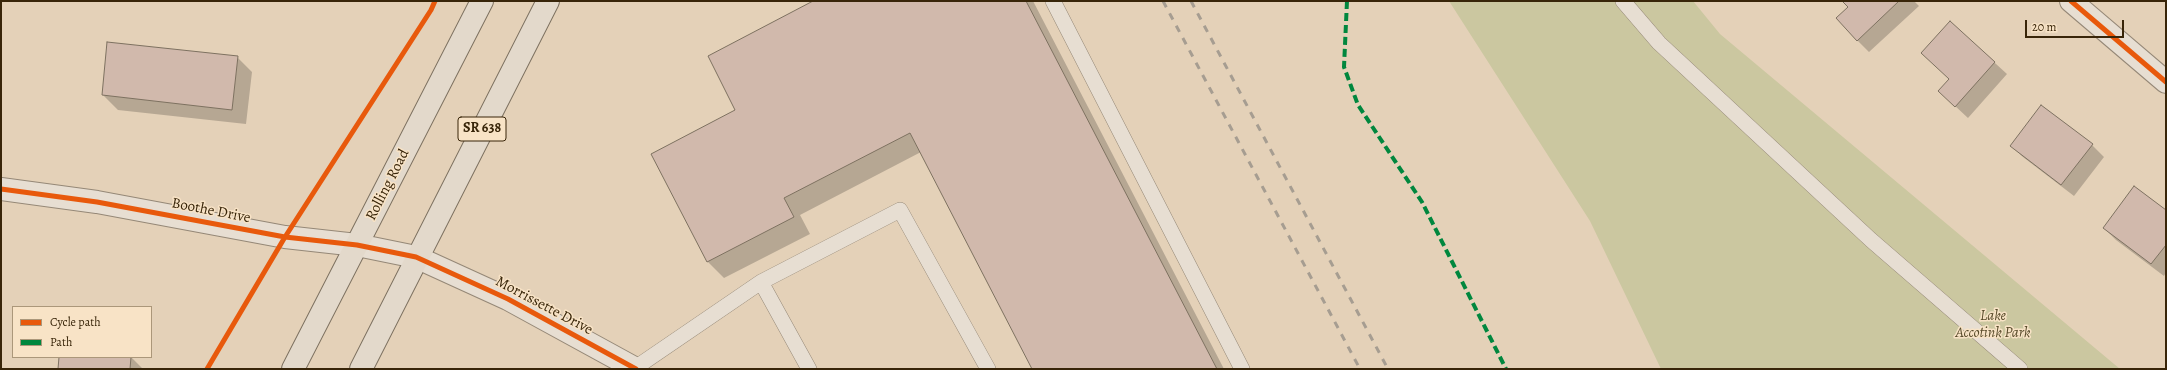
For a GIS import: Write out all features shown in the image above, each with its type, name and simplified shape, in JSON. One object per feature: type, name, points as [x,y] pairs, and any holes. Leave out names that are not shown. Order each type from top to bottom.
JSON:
[{"type":"main road","name":"Rolling Road","points":[[293,369],[482,1]]},
{"type":"main road","name":"SR 638","points":[[361,369],[416,257],[548,1]]},
{"type":"street","points":[[2071,1],[2166,82]]},
{"type":"street","name":"Boothe Drive","points":[[1,189],[97,202],[285,237],[356,245],[416,257]]},
{"type":"street","name":"Morrissette Drive","points":[[416,257],[508,299],[636,369]]},
{"type":"lane","points":[[1053,1],[1242,369]]},
{"type":"lane","points":[[1623,1],[1659,43],[1871,240],[2020,369]]},
{"type":"lane","points":[[636,369],[761,282],[900,210],[988,369]]},
{"type":"lane","points":[[761,282],[809,369]]},
{"type":"green space","name":"Lake Accotink Park","points":[[1449,1],[1693,1],[1720,34],[2120,369],[1661,369],[1590,221]]},
{"type":"building","points":[[813,1],[1026,1],[1217,369],[1032,369],[910,133],[784,198],[794,217],[707,262],[651,154],[735,110],[708,56]]},
{"type":"building","points":[[1842,1],[1899,1],[1857,41],[1836,18],[1848,7]]},
{"type":"building","points":[[1950,21],[1995,62],[1955,107],[1938,91],[1949,79],[1921,53]]},
{"type":"building","points":[[107,42],[238,56],[232,110],[102,95]]},
{"type":"building","points":[[2041,105],[2093,144],[2061,185],[2010,146]]},
{"type":"building","points":[[2134,186],[2166,210],[2166,245],[2151,264],[2103,228]]},
{"type":"building","points":[[59,358],[131,358],[130,369],[58,369]]},
{"type":"railway","points":[[1163,1],[1360,369]]},
{"type":"railway","points":[[1191,1],[1388,369]]},
{"type":"marked path","points":[[1347,1],[1344,67],[1358,105],[1422,202],[1506,369]]},
{"type":"cycle path","points":[[207,369],[285,237],[431,10],[435,1]]},
{"type":"cycle path","points":[[2071,1],[2166,82]]},
{"type":"cycle path","points":[[1,189],[97,202],[285,237],[357,245],[416,257],[508,299],[636,369]]}]
